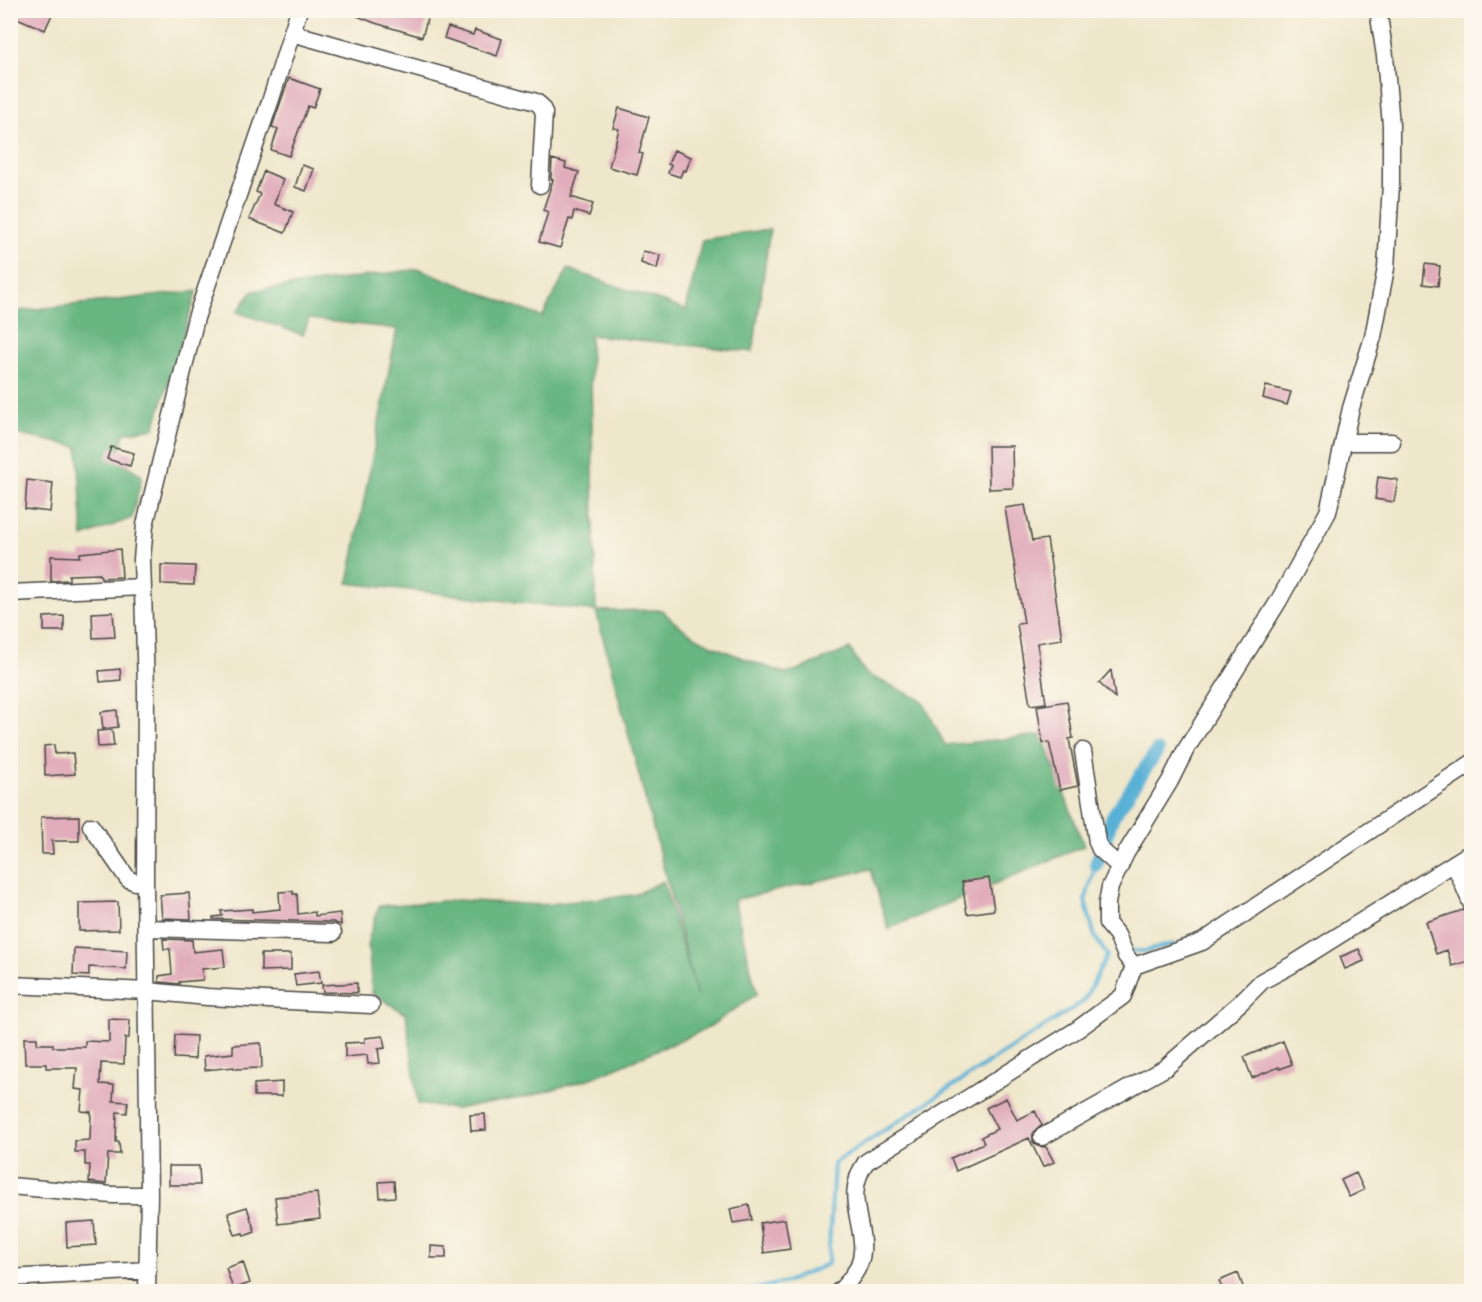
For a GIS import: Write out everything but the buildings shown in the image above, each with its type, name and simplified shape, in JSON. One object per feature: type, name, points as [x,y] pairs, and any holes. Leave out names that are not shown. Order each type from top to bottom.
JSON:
[{"type":"street","points":[[147,1292],[149,1195],[145,881],[146,687],[142,559],[145,525],[196,318],[299,10]]},
{"type":"street","points":[[838,1292],[859,1269],[863,1253],[862,1235],[855,1211],[855,1186],[858,1173],[866,1162],[1078,1029],[1123,996],[1130,961],[1118,934],[1107,923],[1107,903],[1117,865],[1278,602],[1328,512],[1351,408],[1373,337],[1386,268],[1391,184],[1391,125],[1378,10]]},
{"type":"street","points":[[292,33],[536,102],[544,113],[540,186]]},
{"type":"street","points":[[1344,442],[1392,442]]},
{"type":"street","points":[[10,593],[143,587]]},
{"type":"street","points":[[1083,751],[1096,842],[1117,865]]},
{"type":"street","points":[[1130,961],[1202,942],[1472,763]]},
{"type":"street","points":[[91,826],[128,879],[135,882],[145,881]]},
{"type":"street","points":[[1042,1137],[1165,1068],[1240,1004],[1262,981],[1290,966],[1472,852]]},
{"type":"street","points":[[1454,863],[1472,905]]},
{"type":"street","points":[[146,928],[333,933]]},
{"type":"street","points":[[10,985],[371,1005]]},
{"type":"street","points":[[10,1186],[112,1195],[149,1195]]},
{"type":"street","points":[[10,1278],[148,1270]]},
{"type":"green space","points":[[770,229],[753,352],[590,335],[596,611],[348,583],[397,329],[309,319],[303,335],[237,312],[253,291],[420,269],[542,317],[568,269],[686,310],[702,240]]},
{"type":"green space","points":[[197,291],[154,428],[124,433],[118,458],[142,476],[132,518],[83,537],[78,447],[11,433],[10,312]]},
{"type":"green space","points":[[662,610],[674,622],[703,641],[787,674],[850,649],[866,674],[922,700],[945,745],[1042,735],[1084,846],[888,929],[871,869],[734,900],[757,994],[706,1029],[592,1078],[526,1097],[456,1109],[418,1104],[406,1014],[372,993],[368,941],[379,906],[457,900],[540,905],[634,895],[663,881],[697,996],[596,611]]},
{"type":"waterway","points":[[1096,865],[1113,816],[1157,751]]},
{"type":"waterway","points":[[742,1292],[786,1282],[828,1264],[834,1163],[1084,1001],[1107,955],[1095,937],[1085,901],[1096,865]]},
{"type":"waterway","points":[[1128,951],[1147,951],[1173,944]]}]
